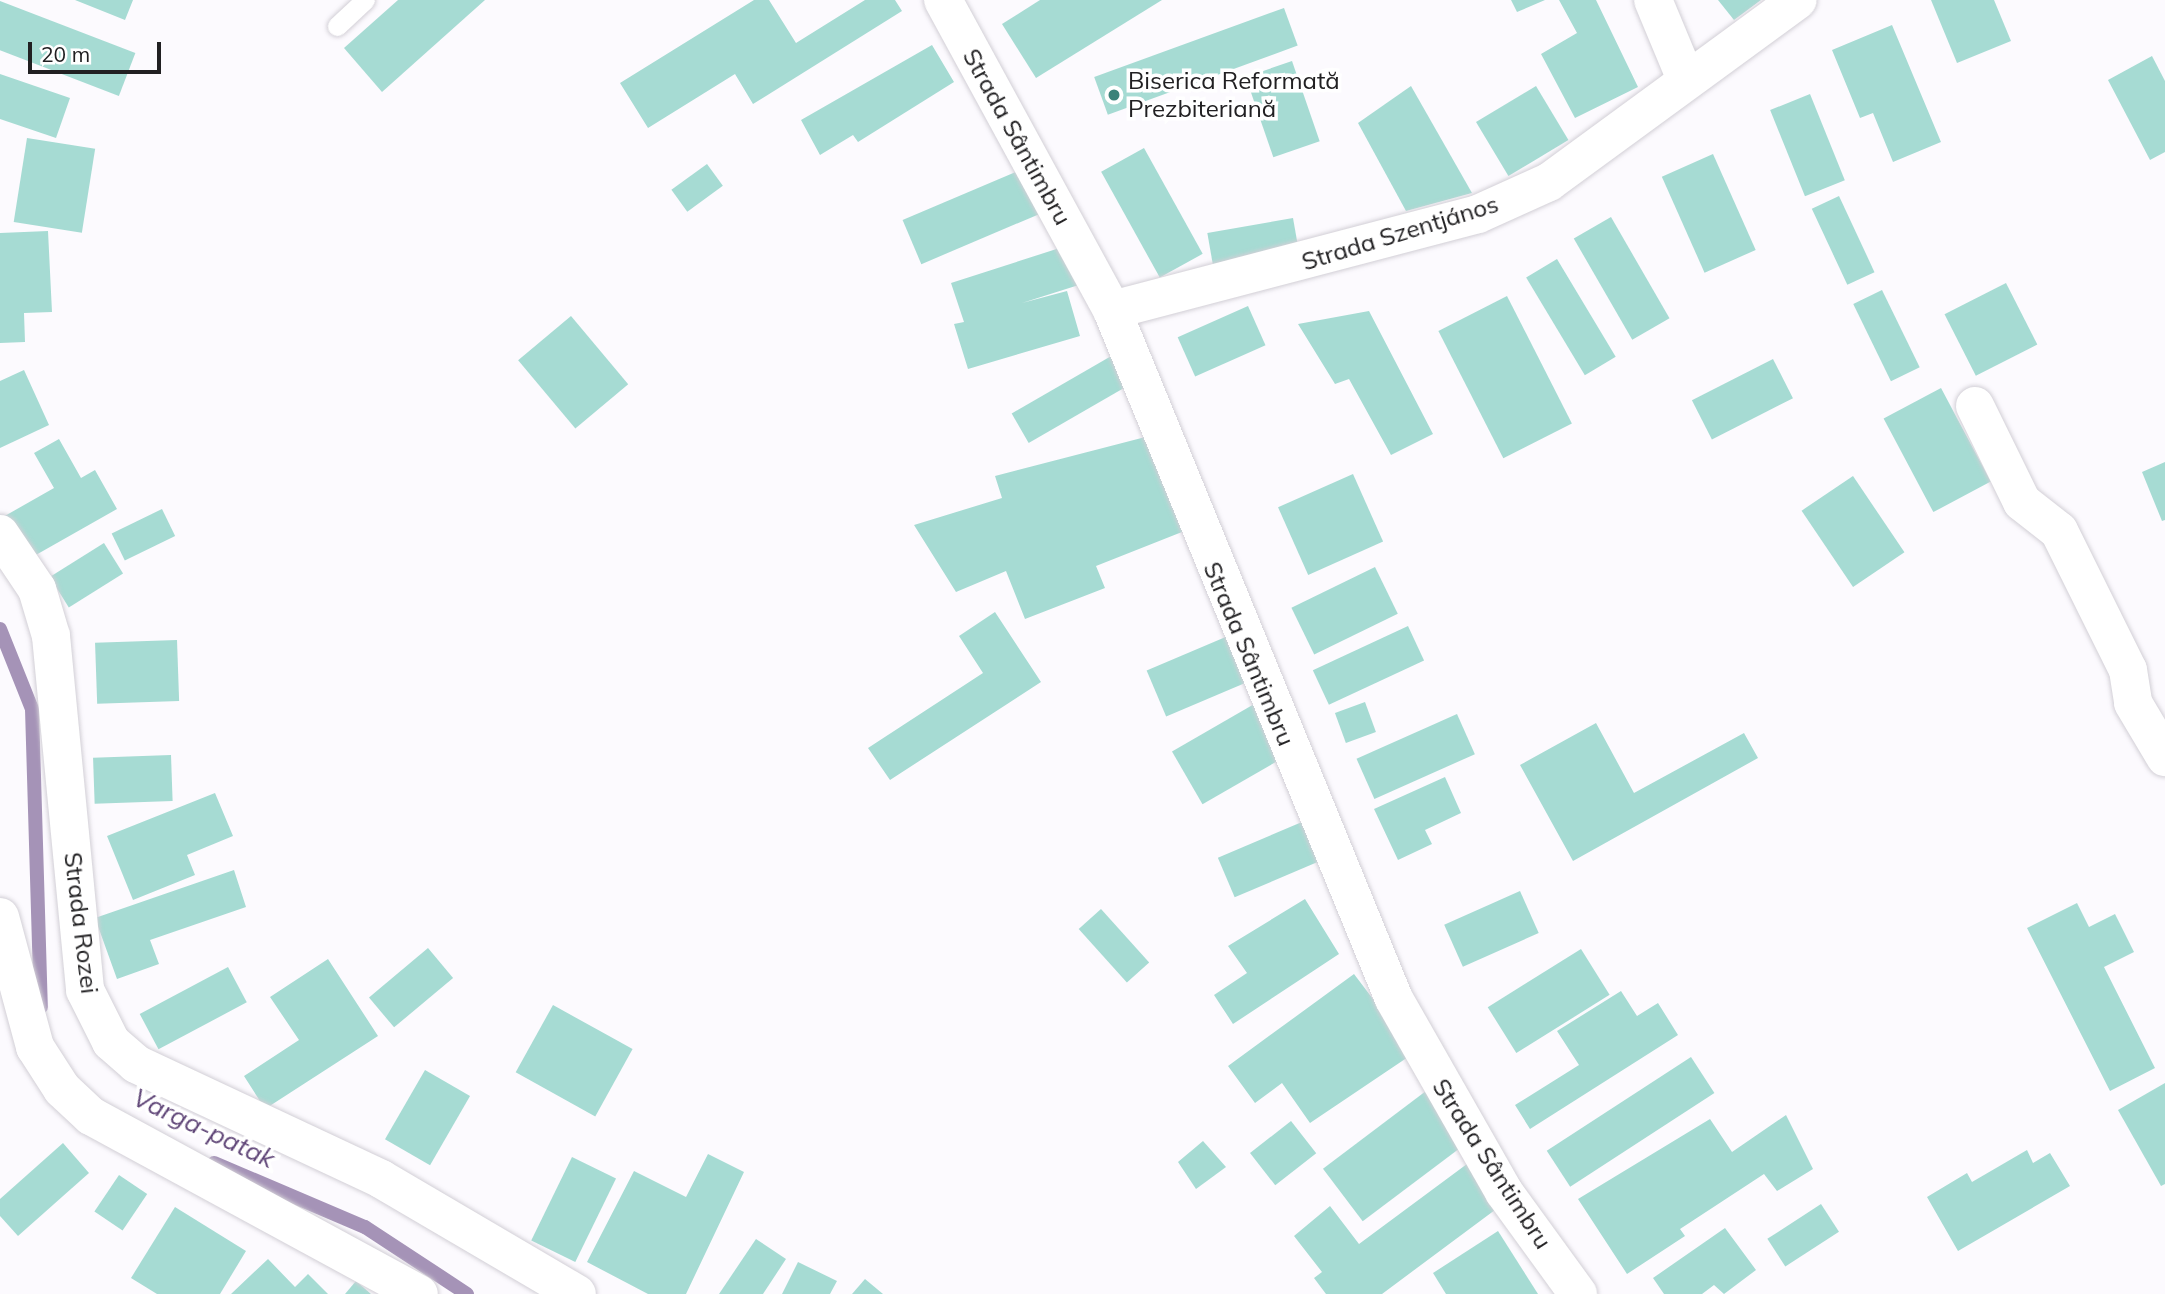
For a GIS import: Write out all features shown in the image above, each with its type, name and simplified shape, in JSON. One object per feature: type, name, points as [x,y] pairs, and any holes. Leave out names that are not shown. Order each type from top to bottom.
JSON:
[{"type":"street","name":"Strada Sântimbru","points":[[943,0],[1112,310],[1394,999],[1504,1192],[1578,1294]]},
{"type":"street","points":[[1653,0],[1685,77]]},
{"type":"street","name":"Strada Szentjános","points":[[1112,310],[1478,214],[1549,182],[1685,77],[1798,0]]},
{"type":"street","points":[[1975,406],[2022,502],[2059,531],[2128,670],[2133,703],[2165,757]]},
{"type":"street","name":"Strada Rozei","points":[[0,534],[37,589],[51,636],[85,990],[111,1042],[146,1070],[381,1179],[577,1294]]},
{"type":"street","points":[[0,918],[35,1047],[62,1089],[91,1116],[419,1294]]},
{"type":"lane","points":[[337,26],[365,0]]},
{"type":"building","points":[[75,0],[133,0],[125,20]]},
{"type":"building","points":[[398,0],[485,0],[382,92],[344,48]]},
{"type":"building","points":[[754,0],[769,0],[796,43],[865,0],[895,0],[902,11],[753,104],[735,74],[648,128],[620,83]]},
{"type":"building","points":[[1040,0],[1162,0],[1036,78],[1002,24]]},
{"type":"building","points":[[1511,0],[1545,0],[1517,12]]},
{"type":"building","points":[[1559,0],[1596,0],[1638,87],[1575,118],[1541,54],[1577,33]]},
{"type":"building","points":[[1718,0],[1761,0],[1734,20]]},
{"type":"building","points":[[1931,0],[1994,0],[2011,41],[1957,63]]},
{"type":"building","points":[[0,1],[135,53],[119,96],[0,50]]},
{"type":"building","points":[[1284,8],[1298,46],[1108,115],[1094,77]]},
{"type":"building","points":[[1892,25],[1941,142],[1893,162],[1873,113],[1860,118],[1832,50]]},
{"type":"building","points":[[932,45],[954,82],[858,142],[853,135],[820,155],[801,120]]},
{"type":"building","points":[[2152,56],[2165,81],[2165,152],[2150,160],[2108,80]]},
{"type":"building","points":[[1292,61],[1320,141],[1273,157],[1246,77]]},
{"type":"building","points":[[0,74],[70,98],[56,138],[0,119]]},
{"type":"building","points":[[1411,86],[1472,193],[1406,211],[1358,123]]},
{"type":"building","points":[[1536,86],[1568,140],[1508,176],[1476,122]]},
{"type":"building","points":[[1810,94],[1845,180],[1805,196],[1770,110]]},
{"type":"building","points":[[27,138],[95,149],[82,233],[14,222]]},
{"type":"building","points":[[1144,148],[1203,254],[1160,278],[1101,172]]},
{"type":"building","points":[[1713,154],[1756,250],[1705,273],[1662,177]]},
{"type":"building","points":[[707,164],[723,186],[687,212],[671,190]]},
{"type":"building","points":[[1025,168],[1044,212],[921,264],[903,220]]},
{"type":"building","points":[[1839,196],[1874,272],[1847,285],[1812,209]]},
{"type":"building","points":[[1611,217],[1670,318],[1632,340],[1574,238]]},
{"type":"building","points":[[1293,218],[1299,252],[1213,268],[1207,233]]},
{"type":"building","points":[[48,231],[52,312],[24,313],[25,342],[0,343],[0,233]]},
{"type":"building","points":[[1072,244],[1085,283],[1022,303],[1067,291],[1080,336],[968,369],[954,324],[964,322],[951,283]]},
{"type":"building","points":[[1557,259],[1616,357],[1585,375],[1526,278]]},
{"type":"building","points":[[2006,283],[2037,344],[1976,376],[1945,314]]},
{"type":"building","points":[[1882,290],[1920,367],[1891,381],[1853,304]]},
{"type":"building","points":[[1507,296],[1572,423],[1503,458],[1438,331]]},
{"type":"building","points":[[1248,306],[1265,345],[1195,377],[1178,337]]},
{"type":"building","points":[[1369,311],[1433,434],[1391,455],[1349,379],[1335,384],[1298,324]]},
{"type":"building","points":[[571,316],[628,384],[575,429],[518,360]]},
{"type":"building","points":[[1113,355],[1130,384],[1029,443],[1012,414]]},
{"type":"building","points":[[1773,359],[1793,398],[1712,440],[1692,400]]},
{"type":"building","points":[[24,370],[49,425],[0,448],[0,381]]},
{"type":"building","points":[[1941,388],[1991,482],[1933,512],[1884,419]]},
{"type":"building","points":[[1157,434],[1187,530],[1096,566],[1105,588],[1025,619],[1006,571],[956,592],[914,525],[1002,498],[995,476]]},
{"type":"building","points":[[59,439],[81,478],[95,470],[117,509],[27,560],[3,517],[54,488],[34,453]]},
{"type":"building","points":[[2165,462],[2165,520],[2162,521],[2142,472]]},
{"type":"building","points":[[1353,474],[1383,542],[1308,575],[1278,507]]},
{"type":"building","points":[[1853,476],[1904,552],[1853,587],[1802,511]]},
{"type":"building","points":[[162,509],[175,536],[125,561],[112,534]]},
{"type":"building","points":[[104,543],[123,574],[69,607],[50,577]]},
{"type":"building","points":[[1375,567],[1398,614],[1314,655],[1291,608]]},
{"type":"building","points":[[995,612],[1041,682],[890,780],[868,748],[983,673],[959,636]]},
{"type":"building","points":[[1408,626],[1424,660],[1329,705],[1313,670]]},
{"type":"building","points":[[1235,633],[1255,679],[1166,717],[1147,671]]},
{"type":"building","points":[[177,640],[179,701],[97,704],[95,643]]},
{"type":"building","points":[[1365,702],[1376,732],[1346,743],[1335,713]]},
{"type":"building","points":[[1256,703],[1286,756],[1202,804],[1172,752]]},
{"type":"building","points":[[1457,714],[1475,754],[1374,799],[1357,759]]},
{"type":"building","points":[[1596,723],[1634,793],[1744,733],[1758,758],[1573,861],[1520,765]]},
{"type":"building","points":[[171,755],[173,801],[95,804],[93,758]]},
{"type":"building","points":[[1445,777],[1461,813],[1425,830],[1432,844],[1398,860],[1374,809]]},
{"type":"building","points":[[215,793],[233,836],[187,855],[195,875],[133,900],[107,836]]},
{"type":"building","points":[[1309,819],[1326,859],[1235,897],[1218,858]]},
{"type":"building","points":[[234,870],[246,907],[150,940],[159,964],[117,979],[95,918]]},
{"type":"building","points":[[1520,891],[1539,933],[1463,967],[1444,925]]},
{"type":"building","points":[[1305,899],[1339,954],[1233,1024],[1214,995],[1247,973],[1228,946]]},
{"type":"building","points":[[2077,903],[2089,927],[2115,914],[2134,952],[2104,967],[2155,1068],[2110,1091],[2027,928]]},
{"type":"building","points":[[1101,909],[1149,963],[1127,983],[1079,929]]},
{"type":"building","points":[[428,948],[453,978],[394,1027],[369,997]]},
{"type":"building","points":[[1581,949],[1610,995],[1516,1053],[1488,1007]]},
{"type":"building","points":[[328,959],[378,1036],[265,1109],[244,1076],[299,1040],[270,997]]},
{"type":"building","points":[[228,967],[247,1002],[158,1049],[140,1014]]},
{"type":"building","points":[[1354,974],[1414,1053],[1310,1123],[1282,1083],[1255,1103],[1228,1066]]},
{"type":"building","points":[[1621,991],[1637,1016],[1658,1003],[1678,1035],[1530,1129],[1515,1105],[1579,1065],[1557,1031]]},
{"type":"building","points":[[553,1005],[633,1049],[595,1116],[516,1072]]},
{"type":"building","points":[[1691,1057],[1714,1093],[1570,1187],[1547,1151]]},
{"type":"building","points":[[425,1070],[470,1096],[430,1165],[385,1139]]},
{"type":"building","points":[[2165,1083],[2165,1184],[2161,1186],[2118,1110]]},
{"type":"building","points":[[1426,1091],[1466,1144],[1363,1221],[1323,1169]]},
{"type":"building","points":[[1786,1115],[1813,1169],[1777,1191],[1764,1174],[1680,1229],[1685,1236],[1627,1274],[1578,1199],[1710,1119],[1732,1152]]},
{"type":"building","points":[[1291,1121],[1316,1153],[1275,1185],[1250,1153]]},
{"type":"building","points":[[1203,1141],[1226,1167],[1196,1189],[1178,1162]]},
{"type":"building","points":[[63,1143],[89,1173],[18,1236],[0,1216],[0,1199]]},
{"type":"building","points":[[2027,1150],[2033,1163],[2050,1153],[2070,1186],[1958,1251],[1927,1197],[1967,1173],[1972,1182]]},
{"type":"building","points":[[708,1154],[744,1172],[686,1294],[648,1294],[587,1262],[634,1171],[686,1197]]},
{"type":"building","points":[[572,1157],[616,1178],[575,1262],[531,1241]]},
{"type":"building","points":[[1471,1161],[1503,1204],[1382,1294],[1326,1294],[1314,1278],[1322,1272],[1294,1236],[1330,1206],[1359,1244]]},
{"type":"building","points":[[119,1175],[147,1194],[123,1230],[94,1211]]},
{"type":"building","points":[[1821,1204],[1839,1232],[1785,1267],[1767,1239]]},
{"type":"building","points":[[175,1207],[246,1251],[220,1294],[157,1294],[131,1278]]},
{"type":"building","points":[[1725,1228],[1756,1270],[1724,1294],[1714,1285],[1702,1294],[1664,1294],[1653,1278]]},
{"type":"building","points":[[1498,1231],[1538,1294],[1446,1294],[1433,1273]]},
{"type":"building","points":[[756,1239],[786,1259],[763,1294],[719,1294]]},
{"type":"building","points":[[268,1259],[295,1287],[308,1274],[328,1294],[231,1294]]},
{"type":"building","points":[[798,1262],[837,1281],[830,1294],[782,1294]]},
{"type":"building","points":[[865,1279],[883,1294],[852,1294]]},
{"type":"building","points":[[356,1281],[371,1294],[345,1294]]},
{"type":"waterway","name":"Varga-patak","points":[[0,629],[32,709],[41,1007]]},
{"type":"waterway","name":"Varga-patak","points":[[214,1163],[365,1227],[467,1294]]},
{"type":"place","name":"Biserica Reformată Prezbiteriană","points":[[1114,95]]}]
